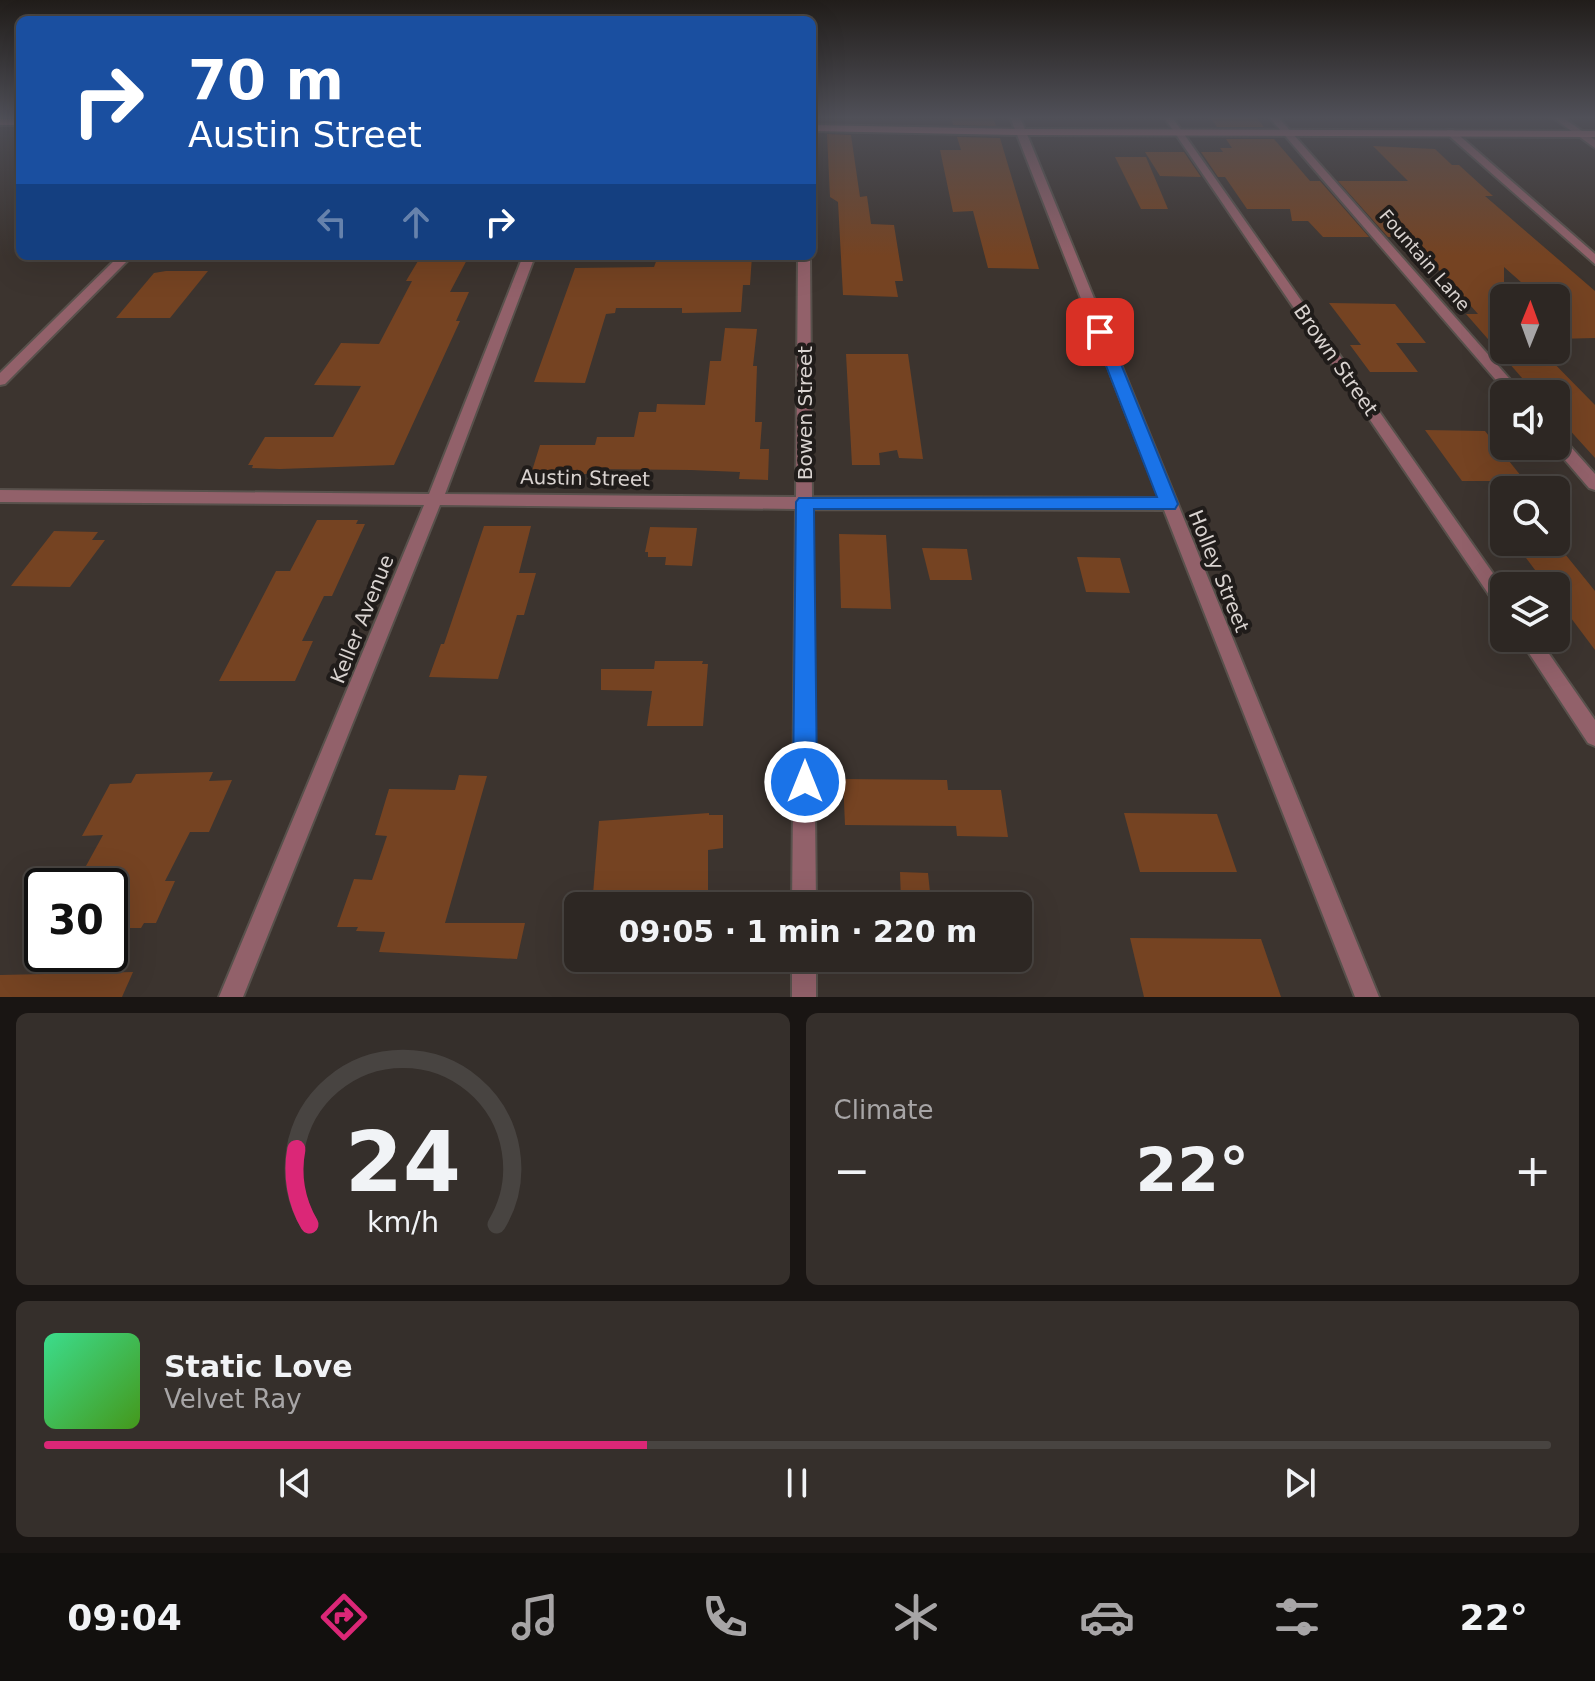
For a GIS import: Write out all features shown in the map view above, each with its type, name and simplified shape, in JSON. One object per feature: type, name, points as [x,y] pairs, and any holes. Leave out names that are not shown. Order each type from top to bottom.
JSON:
[{"type":"street","name":"Holley Street","points":[[1034,164],[1367,997]]},
{"type":"street","name":"Brown Street","points":[[1200,164],[1490,583]]},
{"type":"street","name":"Fountain Lane","points":[[1314,164],[1504,380]]},
{"type":"street","points":[[1486,164],[1595,260]]},
{"type":"street","points":[[0,381],[122,260]]},
{"type":"street","name":"Keller Avenue","points":[[231,997],[435,498],[527,260]]},
{"type":"street","name":"Bowen Street","points":[[804,260],[804,892]]},
{"type":"street","points":[[1570,456],[1595,484]]},
{"type":"street","name":"Austin Street","points":[[0,496],[1169,504]]},
{"type":"street","points":[[1537,652],[1595,737]]},
{"type":"street","points":[[804,972],[804,997]]},
{"type":"building","points":[[828,164],[855,164],[860,197],[867,196],[871,224],[894,225],[903,281],[895,281],[898,297],[843,295],[838,202],[830,197]]},
{"type":"building","points":[[943,164],[1008,164],[1039,269],[988,268],[973,211],[953,212]]},
{"type":"building","points":[[1118,164],[1149,164],[1168,209],[1141,209]]},
{"type":"building","points":[[1152,164],[1192,164],[1201,177],[1160,176]]},
{"type":"building","points":[[1209,164],[1295,164],[1310,181],[1320,181],[1369,237],[1323,237],[1308,221],[1292,221],[1290,209],[1247,209],[1225,177],[1218,177]]},
{"type":"building","points":[[1391,164],[1459,165],[1493,196],[1485,196],[1595,291],[1595,338],[1570,339],[1570,284],[1523,284],[1504,267],[1504,284],[1490,284],[1490,341],[1466,314],[1478,314],[1430,260],[1423,260],[1403,237],[1388,237],[1338,181],[1408,181]]},
{"type":"building","points":[[419,260],[467,260],[450,292],[469,292],[456,321],[460,321],[394,465],[280,469],[252,468],[253,465],[248,465],[265,437],[333,437],[361,386],[314,385],[341,343],[379,344],[412,281],[406,281]]},
{"type":"building","points":[[657,260],[752,260],[750,285],[743,285],[741,312],[682,313],[682,308],[616,308],[615,313],[606,314],[585,383],[534,382],[575,268],[654,267]]},
{"type":"building","points":[[208,271],[170,318],[116,318],[154,273]]},
{"type":"building","points":[[1329,303],[1395,304],[1426,343],[1396,343],[1418,372],[1370,372],[1350,345],[1361,345]]},
{"type":"building","points":[[725,328],[757,329],[753,366],[757,366],[755,422],[762,422],[760,449],[769,449],[768,480],[739,479],[740,472],[691,470],[591,469],[590,474],[531,474],[540,445],[595,445],[597,437],[634,437],[639,412],[656,412],[657,404],[705,405],[710,361],[721,361]]},
{"type":"building","points":[[846,354],[908,354],[923,459],[899,458],[897,450],[879,453],[880,465],[852,465]]},
{"type":"building","points":[[1510,364],[1555,364],[1595,405],[1595,458],[1570,430],[1570,380],[1524,380]]},
{"type":"building","points":[[1425,430],[1485,431],[1490,437],[1490,460],[1508,460],[1521,476],[1490,476],[1490,481],[1462,481]]},
{"type":"building","points":[[317,520],[358,520],[356,524],[365,524],[332,596],[324,596],[302,641],[313,641],[295,681],[219,681],[276,571],[290,571]]},
{"type":"building","points":[[484,526],[531,526],[519,573],[536,573],[524,615],[517,615],[498,679],[429,677],[441,644],[444,644]]},
{"type":"building","points":[[650,527],[697,528],[692,566],[665,565],[666,557],[648,557],[648,552],[645,552]]},
{"type":"building","points":[[54,531],[98,532],[92,540],[105,540],[70,587],[11,586]]},
{"type":"building","points":[[839,534],[886,535],[891,609],[841,608]]},
{"type":"building","points":[[922,548],[967,549],[972,580],[930,580]]},
{"type":"building","points":[[1524,556],[1567,556],[1595,591],[1595,650],[1570,617],[1570,572],[1536,572]]},
{"type":"building","points":[[1077,557],[1120,558],[1130,593],[1086,592]]},
{"type":"building","points":[[655,661],[703,661],[702,664],[708,664],[703,726],[647,726],[652,691],[601,690],[601,669],[654,669]]},
{"type":"building","points":[[213,772],[209,781],[232,780],[209,832],[190,832],[165,881],[175,881],[156,923],[128,928],[128,868],[85,868],[103,835],[82,836],[110,784],[131,783],[136,774]]},
{"type":"building","points":[[459,775],[487,776],[445,923],[525,923],[517,959],[379,952],[385,932],[337,927],[354,879],[372,880],[387,836],[375,835],[389,789],[455,790]]},
{"type":"building","points":[[843,779],[947,780],[948,790],[1001,790],[1008,837],[957,836],[956,826],[845,825]]},
{"type":"building","points":[[709,813],[723,815],[723,848],[708,850],[708,892],[593,892],[599,821]]},
{"type":"building","points":[[1124,813],[1217,814],[1237,872],[1140,872]]},
{"type":"building","points":[[900,872],[928,873],[930,892],[901,892]]},
{"type":"building","points":[[1130,938],[1261,939],[1281,997],[1144,997]]},
{"type":"building","points":[[133,972],[122,997],[0,997],[0,975]]},
{"type":"route","points":[[805,782],[805,502],[1169,504],[1100,332]]}]
